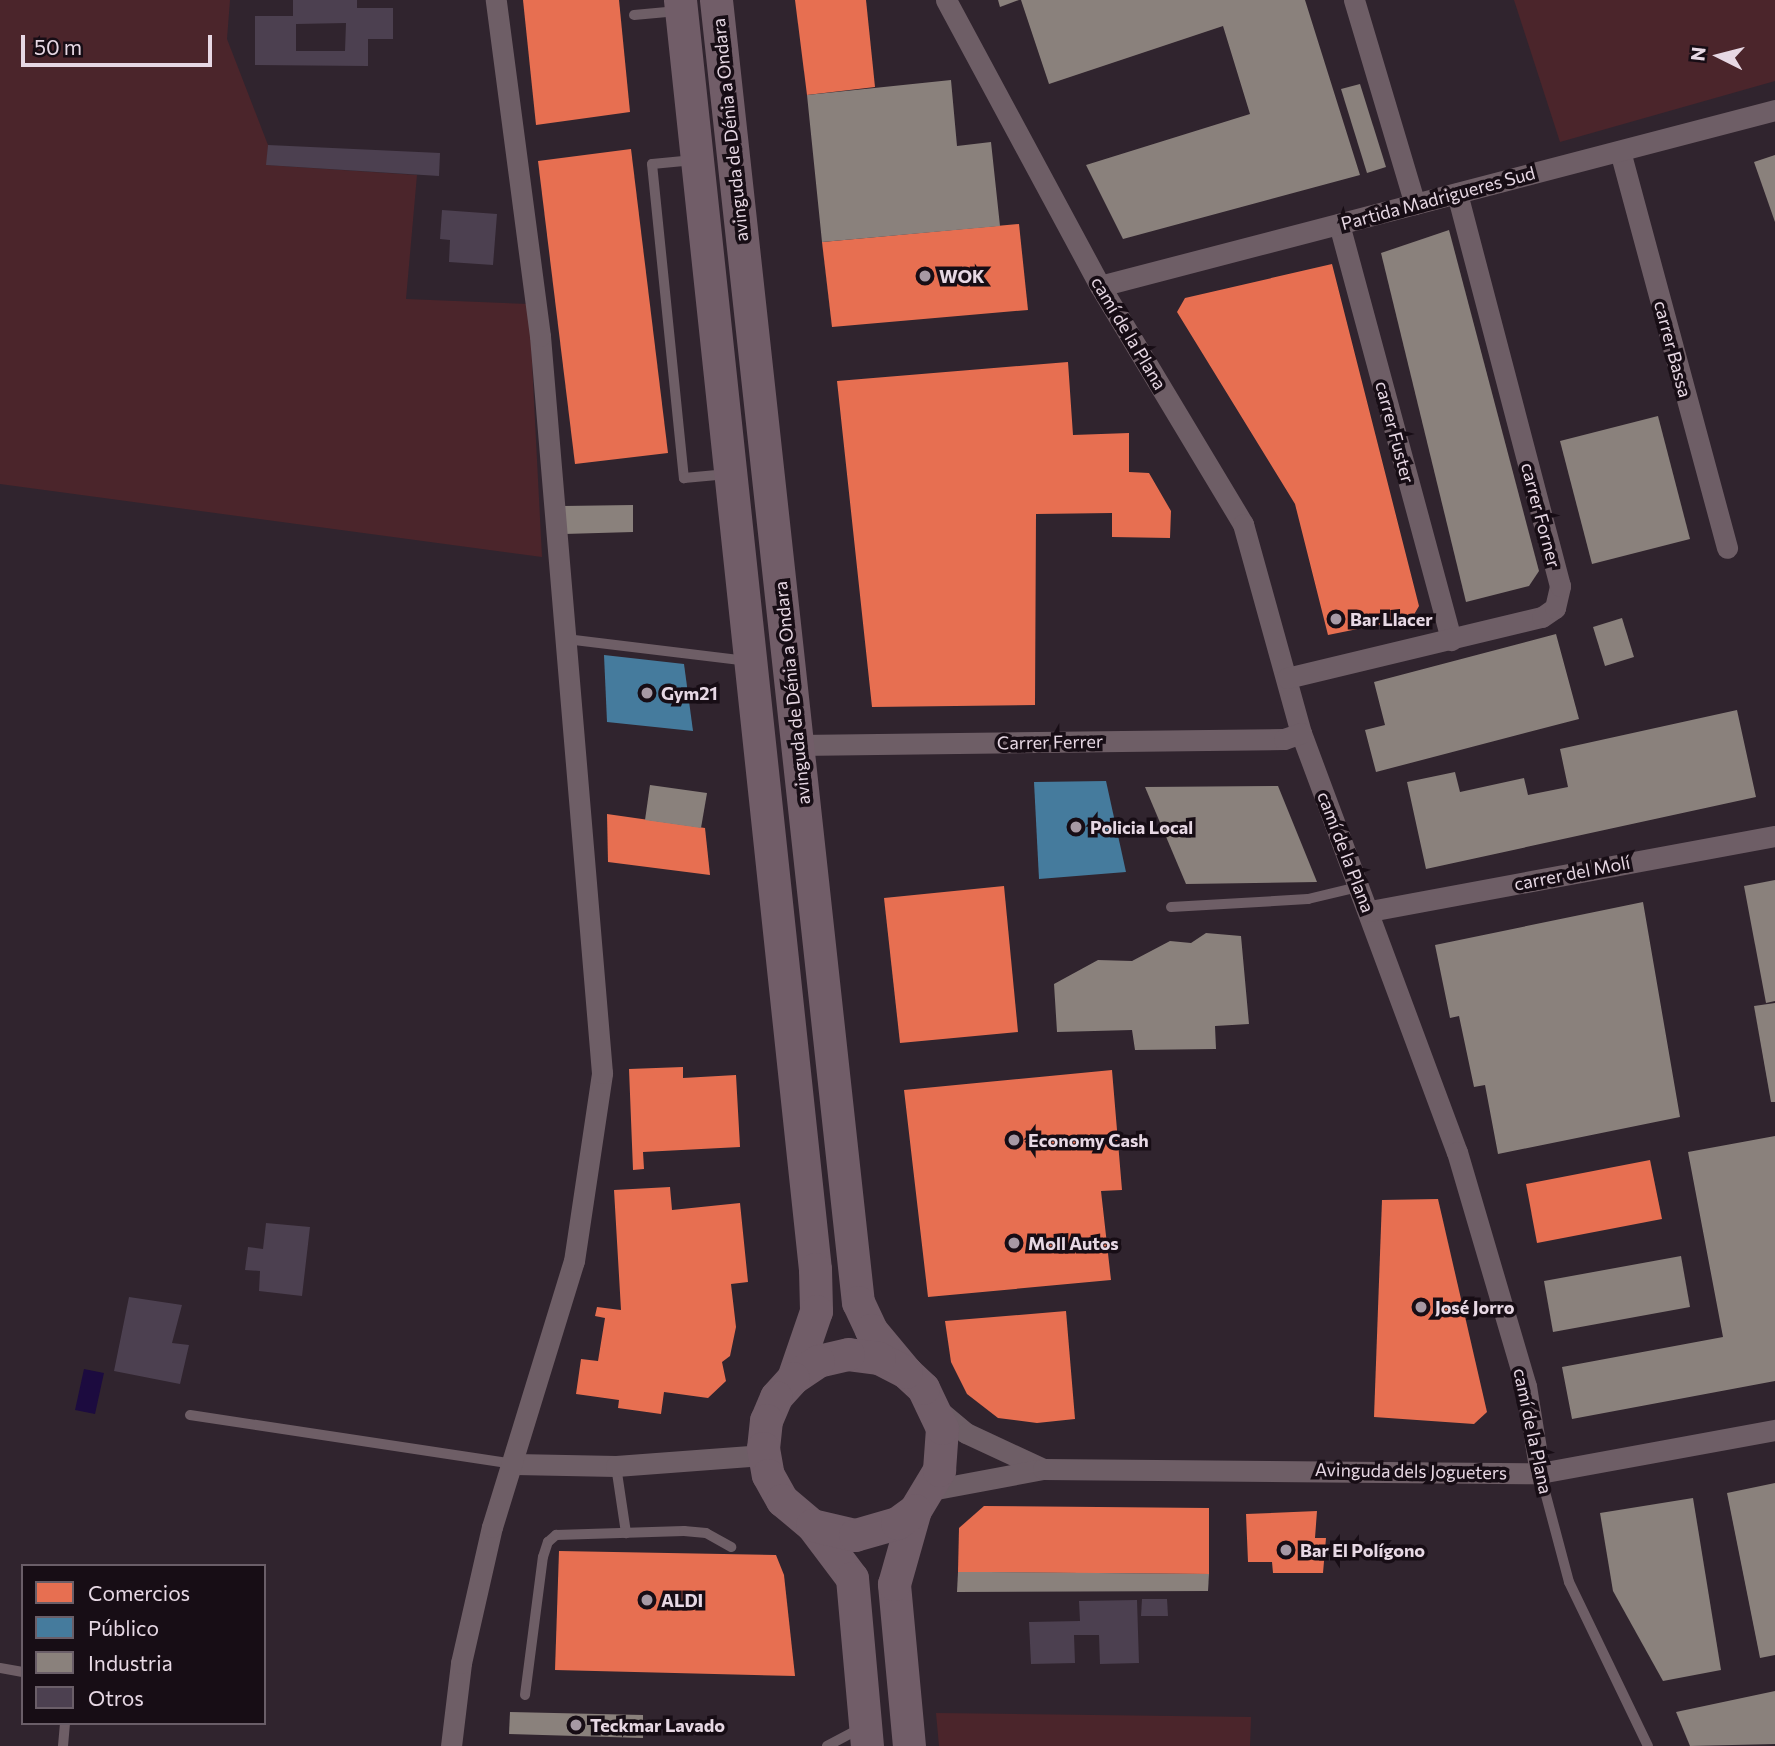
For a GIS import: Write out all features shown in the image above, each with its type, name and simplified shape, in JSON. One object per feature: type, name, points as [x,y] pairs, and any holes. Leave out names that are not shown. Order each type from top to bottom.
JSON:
[{"type":"main road","name":"avinguda de Dénia a Ondara","points":[[716,0],[858,1302],[871,1330],[906,1372]]},
{"type":"main road","name":"avinguda de Dénia a Ondara","points":[[680,5],[816,1269],[816,1311],[793,1378]]},
{"type":"main road","points":[[866,1736],[852,1578],[812,1525],[782,1500],[768,1475],[764,1455],[766,1420],[776,1397],[793,1378],[818,1361],[848,1354],[879,1358],[906,1372],[935,1408],[943,1449],[894,1584],[909,1746]]},
{"type":"main road","points":[[812,1525],[833,1533],[866,1534],[897,1523],[923,1500]]},
{"type":"street","points":[[451,1746],[461,1662],[492,1527],[515,1464],[574,1261],[602,1073],[540,336],[496,0]]},
{"type":"street","name":"camí de la Plana","points":[[946,0],[1100,286],[1243,524],[1301,733],[1370,911],[1457,1152],[1526,1386],[1540,1473]]},
{"type":"street","points":[[1354,0],[1415,204]]},
{"type":"street","name":"Partida Madrigueres Sud","points":[[1100,286],[1775,110]]},
{"type":"street","name":"carrer Bassa","points":[[1619,151],[1727,548]]},
{"type":"street","name":"carrer Forner","points":[[1287,678],[1542,617],[1555,608],[1560,586],[1457,193]]},
{"type":"street","name":"carrer Fuster","points":[[1339,224],[1451,640]]},
{"type":"street","name":"Carrer Ferrer","points":[[797,745],[1284,739],[1301,733]]},
{"type":"street","name":"carrer del Molí","points":[[1370,911],[1775,836]]},
{"type":"street","name":"Avinguda dels Jogueters","points":[[935,1408],[966,1433],[1043,1469]]},
{"type":"street","name":"Avinguda dels Jogueters","points":[[923,1500],[1043,1469],[1540,1473],[1775,1430]]},
{"type":"street","points":[[515,1464],[616,1466],[764,1455]]},
{"type":"lane","points":[[634,15],[680,5]]},
{"type":"lane","points":[[696,160],[652,164],[684,478],[731,474]]},
{"type":"lane","points":[[566,639],[750,662]]},
{"type":"lane","points":[[1171,907],[1308,899],[1359,887]]},
{"type":"lane","points":[[190,1415],[515,1464]]},
{"type":"lane","points":[[616,1466],[626,1533]]},
{"type":"lane","name":"camí de la Plana","points":[[1540,1473],[1569,1582],[1648,1746]]},
{"type":"lane","points":[[525,1695],[548,1542],[556,1535],[706,1533],[731,1547]]},
{"type":"lane","points":[[0,1668],[21,1672]]},
{"type":"lane","points":[[62,1746],[65,1725]]},
{"type":"lane","points":[[827,1746],[866,1736]]},
{"type":"shaded area","points":[[0,0],[230,0],[227,39],[268,145],[267,165],[417,175],[406,299],[529,304],[542,557],[0,484]]},
{"type":"shaded area","points":[[1514,0],[1775,0],[1775,81],[1560,142]]},
{"type":"shaded area","points":[[84,1369],[104,1373],[95,1414],[75,1410]]},
{"type":"shaded area","points":[[936,1713],[1251,1717],[1250,1746],[939,1746]]},
{"type":"building: Comercios","points":[[523,0],[619,0],[630,112],[536,125]]},
{"type":"building: Comercios","points":[[795,0],[866,0],[875,87],[807,95]]},
{"type":"building: Comercios","points":[[631,149],[668,453],[575,464],[538,161]]},
{"type":"building: Comercios","name":"WOK","points":[[1019,224],[1028,310],[832,327],[822,242]]},
{"type":"building: Comercios","points":[[1332,264],[1419,606],[1412,618],[1328,635],[1295,504],[1177,312],[1185,298]]},
{"type":"building: Comercios","points":[[1068,362],[1073,435],[1129,433],[1129,472],[1149,473],[1171,511],[1170,538],[1112,537],[1112,513],[1036,514],[1035,705],[872,707],[837,381]]},
{"type":"building: Comercios","points":[[607,814],[705,828],[710,875],[608,862]]},
{"type":"building: Comercios","points":[[1004,886],[1018,1032],[900,1043],[884,898]]},
{"type":"building: Comercios","points":[[683,1067],[683,1078],[736,1075],[740,1147],[643,1152],[644,1169],[633,1170],[629,1069]]},
{"type":"building: Comercios","points":[[1112,1070],[1122,1190],[1101,1191],[1111,1280],[928,1297],[904,1090]]},
{"type":"building: Comercios","points":[[1650,1160],[1662,1219],[1537,1243],[1526,1184]]},
{"type":"building: Comercios","points":[[670,1187],[672,1210],[740,1203],[748,1282],[731,1284],[736,1327],[730,1356],[722,1362],[726,1381],[708,1398],[664,1392],[661,1414],[618,1408],[619,1400],[576,1394],[581,1359],[598,1361],[605,1318],[595,1316],[597,1307],[621,1310],[614,1190]]},
{"type":"building: Comercios","name":"José Jorro","points":[[1438,1199],[1487,1412],[1474,1424],[1374,1417],[1382,1200]]},
{"type":"building: Comercios","points":[[1066,1311],[1075,1419],[1037,1423],[998,1418],[967,1394],[951,1362],[945,1321]]},
{"type":"building: Comercios","points":[[984,1506],[1209,1508],[1209,1574],[958,1572],[959,1528]]},
{"type":"building: Comercios","name":"Bar El Polígono","points":[[1317,1511],[1315,1538],[1326,1538],[1323,1573],[1273,1573],[1272,1562],[1248,1562],[1246,1514]]},
{"type":"building: Comercios","points":[[559,1551],[776,1555],[784,1575],[795,1676],[555,1670]]},
{"type":"building: Público","name":"Gym21","points":[[604,655],[684,664],[693,731],[607,722]]},
{"type":"building: Público","name":"Policia Local","points":[[1106,781],[1126,872],[1039,879],[1034,782]]},
{"type":"building: Industria","points":[[998,0],[1019,0],[1000,7]]},
{"type":"building: Industria","points":[[1021,0],[1305,0],[1360,175],[1123,239],[1086,165],[1250,114],[1223,26],[1049,84]]},
{"type":"building: Industria","points":[[951,80],[957,146],[991,142],[1000,226],[822,242],[807,95]]},
{"type":"building: Industria","points":[[1360,84],[1386,167],[1367,173],[1341,89]]},
{"type":"building: Industria","points":[[1775,155],[1775,222],[1754,162]]},
{"type":"building: Industria","points":[[1449,230],[1539,571],[1529,586],[1466,602],[1381,253]]},
{"type":"building: Industria","points":[[1658,416],[1690,539],[1592,564],[1560,441]]},
{"type":"building: Industria","points":[[633,505],[633,532],[564,534],[563,506]]},
{"type":"building: Industria","points":[[1622,618],[1634,657],[1605,666],[1593,627]]},
{"type":"building: Industria","points":[[1556,634],[1579,719],[1376,772],[1365,730],[1385,725],[1374,682]]},
{"type":"building: Industria","points":[[1737,710],[1756,797],[1426,869],[1407,782],[1455,772],[1460,792],[1524,778],[1528,795],[1568,787],[1560,749]]},
{"type":"building: Industria","points":[[650,785],[707,793],[701,828],[645,820]]},
{"type":"building: Industria","points":[[1278,786],[1317,882],[1186,884],[1145,787]]},
{"type":"building: Industria","points":[[1775,880],[1775,1001],[1766,1003],[1744,886]]},
{"type":"building: Industria","points":[[1643,902],[1680,1117],[1498,1154],[1485,1085],[1474,1087],[1459,1016],[1450,1018],[1435,945]]},
{"type":"building: Industria","points":[[1206,933],[1241,936],[1249,1024],[1215,1026],[1216,1049],[1135,1050],[1132,1030],[1057,1032],[1054,984],[1098,960],[1132,961],[1170,941],[1191,943]]},
{"type":"building: Industria","points":[[1775,1003],[1775,1102],[1771,1102],[1754,1006]]},
{"type":"building: Industria","points":[[1775,1136],[1775,1381],[1572,1419],[1562,1367],[1723,1337],[1688,1152]]},
{"type":"building: Industria","points":[[1681,1256],[1690,1307],[1553,1332],[1544,1281]]},
{"type":"building: Industria","points":[[1775,1483],[1775,1655],[1760,1658],[1727,1493]]},
{"type":"building: Industria","points":[[1693,1498],[1721,1670],[1663,1681],[1613,1591],[1600,1513]]},
{"type":"building: Industria","points":[[958,1572],[1209,1574],[1208,1591],[957,1592]]},
{"type":"building: Industria","points":[[1775,1691],[1775,1744],[1690,1746],[1676,1712]]},
{"type":"building: Industria","name":"Teckmar Lavado","points":[[510,1712],[643,1715],[643,1738],[509,1734]]},
{"type":"building: Otros","points":[[293,0],[357,0],[357,8],[393,8],[393,39],[368,39],[368,66],[255,65],[255,16],[293,16]],"holes":[[[346,23],[345,51],[296,51],[296,24]]]},
{"type":"building: Otros","points":[[268,145],[440,153],[439,176],[266,165]]},
{"type":"building: Otros","points":[[442,210],[497,214],[493,265],[449,262],[450,240],[440,239]]},
{"type":"building: Otros","points":[[266,1223],[310,1227],[302,1296],[259,1291],[260,1271],[245,1270],[248,1247],[263,1249]]},
{"type":"building: Otros","points":[[129,1297],[182,1305],[172,1343],[189,1345],[180,1384],[114,1371]]},
{"type":"building: Otros","points":[[1142,1599],[1167,1599],[1168,1616],[1141,1616]]},
{"type":"building: Otros","points":[[1137,1600],[1139,1663],[1100,1664],[1099,1635],[1074,1635],[1075,1663],[1031,1664],[1029,1622],[1080,1621],[1079,1601]]},
{"type":"place","name":"WOK","points":[[925,276]]},
{"type":"place","name":"Bar Llacer","points":[[1336,619]]},
{"type":"place","name":"Gym21","points":[[647,693]]},
{"type":"place","name":"Policia Local","points":[[1076,827]]},
{"type":"place","name":"Economy Cash","points":[[1014,1140]]},
{"type":"place","name":"Moll Autos","points":[[1014,1243]]},
{"type":"place","name":"José Jorro","points":[[1421,1307]]},
{"type":"place","name":"Bar El Polígono","points":[[1286,1550]]},
{"type":"place","name":"ALDI","points":[[647,1600]]},
{"type":"place","name":"Teckmar Lavado","points":[[576,1725]]}]
